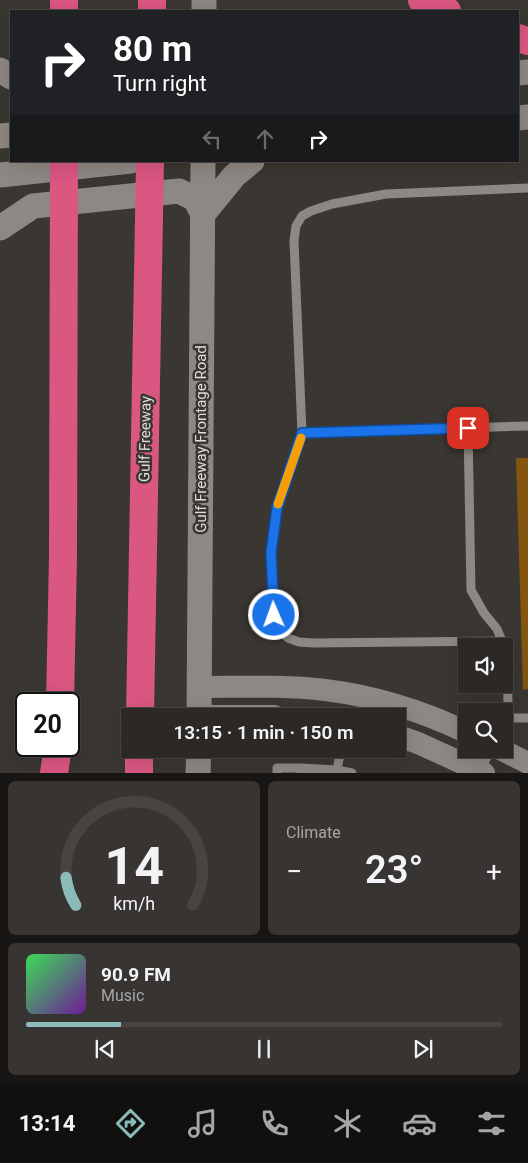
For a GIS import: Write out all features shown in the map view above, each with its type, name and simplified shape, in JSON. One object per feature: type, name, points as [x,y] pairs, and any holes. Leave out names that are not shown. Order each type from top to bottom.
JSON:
[{"type":"highway","points":[[422,0],[445,10]]},
{"type":"highway","points":[[60,692],[63,556],[64,162]]},
{"type":"highway","name":"Gulf Freeway","points":[[140,708],[150,162]]},
{"type":"highway","points":[[54,773],[57,757]]},
{"type":"highway","points":[[59,757],[59,773]]},
{"type":"highway","points":[[139,758],[139,773]]},
{"type":"main road","points":[[0,175],[122,162]]},
{"type":"main road","name":"Gulf Freeway Frontage Road","points":[[199,708],[203,162]]},
{"type":"main road","points":[[0,228],[33,206],[179,192],[195,199],[203,214],[234,176],[251,162]]},
{"type":"main road","points":[[198,773],[199,758]]},
{"type":"street","points":[[199,687],[324,690],[395,704],[458,729]]},
{"type":"street","points":[[406,739],[434,749],[481,772]]},
{"type":"street","points":[[513,756],[528,763]]},
{"type":"lane","points":[[458,641],[299,642],[288,638],[280,630],[274,615],[271,553],[277,508],[302,433],[294,241],[296,226],[302,216],[312,211],[332,204],[386,194],[528,188]]},
{"type":"lane","points":[[302,433],[528,426]]},
{"type":"lane","points":[[468,428],[472,590],[484,613],[502,638]]},
{"type":"lane","points":[[513,720],[528,718]]},
{"type":"lane","points":[[337,770],[339,758]]},
{"type":"lane","points":[[481,772],[487,758]]},
{"type":"lane","points":[[277,773],[277,768],[301,771],[337,770],[352,773]]},
{"type":"building","points":[[516,458],[528,458],[528,689],[523,690]]},
{"type":"slow traffic","points":[[278,504],[301,438]]},
{"type":"route","points":[[274,615],[271,553],[277,508],[302,433],[468,428]]}]
